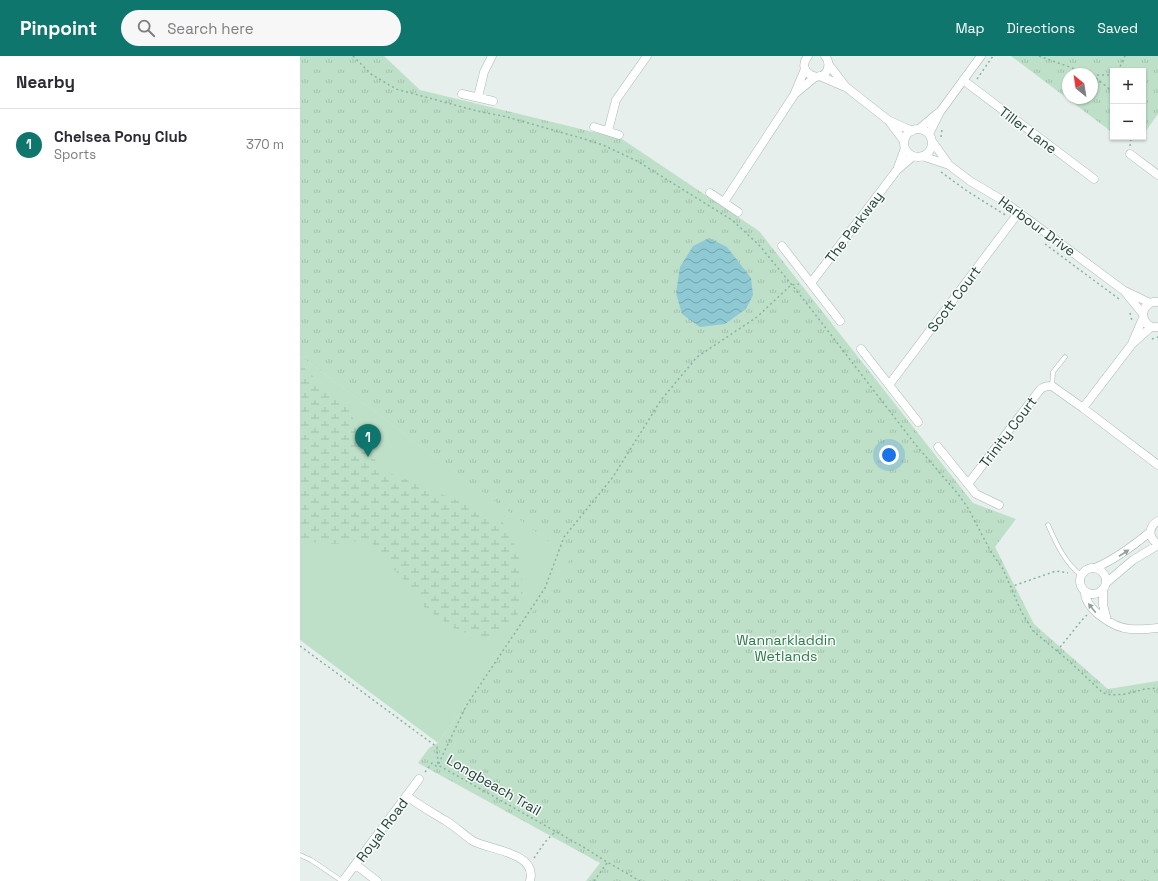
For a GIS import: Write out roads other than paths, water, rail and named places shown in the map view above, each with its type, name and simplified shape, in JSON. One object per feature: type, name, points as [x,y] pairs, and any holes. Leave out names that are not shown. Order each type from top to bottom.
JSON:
[{"type":"street","points":[[478,97],[484,72],[492,56]]},
{"type":"street","points":[[608,131],[616,100],[647,56]]},
{"type":"street","name":"The Parkway","points":[[922,156],[928,152],[932,145],[930,138],[940,112],[981,56]]},
{"type":"street","points":[[794,95],[817,76],[826,72],[827,59]]},
{"type":"street","points":[[827,59],[846,87]]},
{"type":"street","points":[[804,61],[811,76],[817,76],[846,87],[888,120],[916,130],[923,130],[930,138]]},
{"type":"street","points":[[724,202],[794,95],[804,61]]},
{"type":"street","name":"Tiller Lane","points":[[963,80],[1094,179]]},
{"type":"street","points":[[462,94],[492,101]]},
{"type":"street","name":"The Parkway","points":[[896,170],[908,133],[916,130],[940,112]]},
{"type":"street","points":[[888,120],[907,152],[913,156],[922,156]]},
{"type":"street","points":[[594,127],[619,135]]},
{"type":"street","name":"Harbour Drive","points":[[930,138],[949,165],[970,181],[1019,212],[1123,290],[1148,325],[1155,327]]},
{"type":"street","points":[[1130,154],[1158,175]]},
{"type":"street","name":"The Parkway","points":[[811,283],[896,170],[913,156]]},
{"type":"street","name":"Harbour Drive","points":[[922,156],[949,165]]},
{"type":"street","points":[[710,193],[738,212]]},
{"type":"street","name":"Scott Court","points":[[889,385],[1019,212]]},
{"type":"street","points":[[782,246],[840,321]]},
{"type":"street","name":"Harbour Drive","points":[[1123,290],[1156,302]]},
{"type":"street","points":[[1083,408],[1132,344],[1145,308],[1156,302]]},
{"type":"street","points":[[1132,344],[1155,327]]},
{"type":"street","points":[[861,349],[918,422]]},
{"type":"street","name":"Trinity Court","points":[[968,484],[1039,390],[1044,387],[1052,386],[1158,465]]},
{"type":"street","name":"Trinity Court","points":[[938,447],[979,496],[999,505]]},
{"type":"street","points":[[1157,519],[1150,532],[1137,544],[1116,558],[1095,568],[1087,569],[1081,576],[1080,584],[1085,591],[1086,598],[1090,606],[1099,616],[1128,629],[1158,628]]},
{"type":"street","points":[[1085,591],[1092,594],[1100,592],[1132,560],[1158,545],[1152,538],[1150,532]]},
{"type":"street","points":[[1095,568],[1103,571],[1105,575],[1103,606],[1107,620]]},
{"type":"street","name":"Royal Road","points":[[342,881],[356,865],[419,779]]},
{"type":"street","points":[[407,796],[447,821],[473,841],[511,853],[528,866],[531,872],[530,881]]},
{"type":"street","points":[[356,865],[377,881]]},
{"type":"lane","name":"Trinity Court","points":[[1052,386],[1053,374],[1065,357]]},
{"type":"lane","points":[[1048,524],[1063,554],[1081,576]]},
{"type":"lane","points":[[300,855],[311,860],[342,881]]},
{"type":"water","points":[[709,238],[727,247],[751,278],[753,295],[746,309],[725,324],[700,327],[682,314],[676,293],[680,267],[693,246]]},
{"type":"place","name":"Chelsea Pony Club","points":[[368,457]]},
{"type":"park label","name":"Wannarkladdin Wetlands","points":[[786,648]]}]
